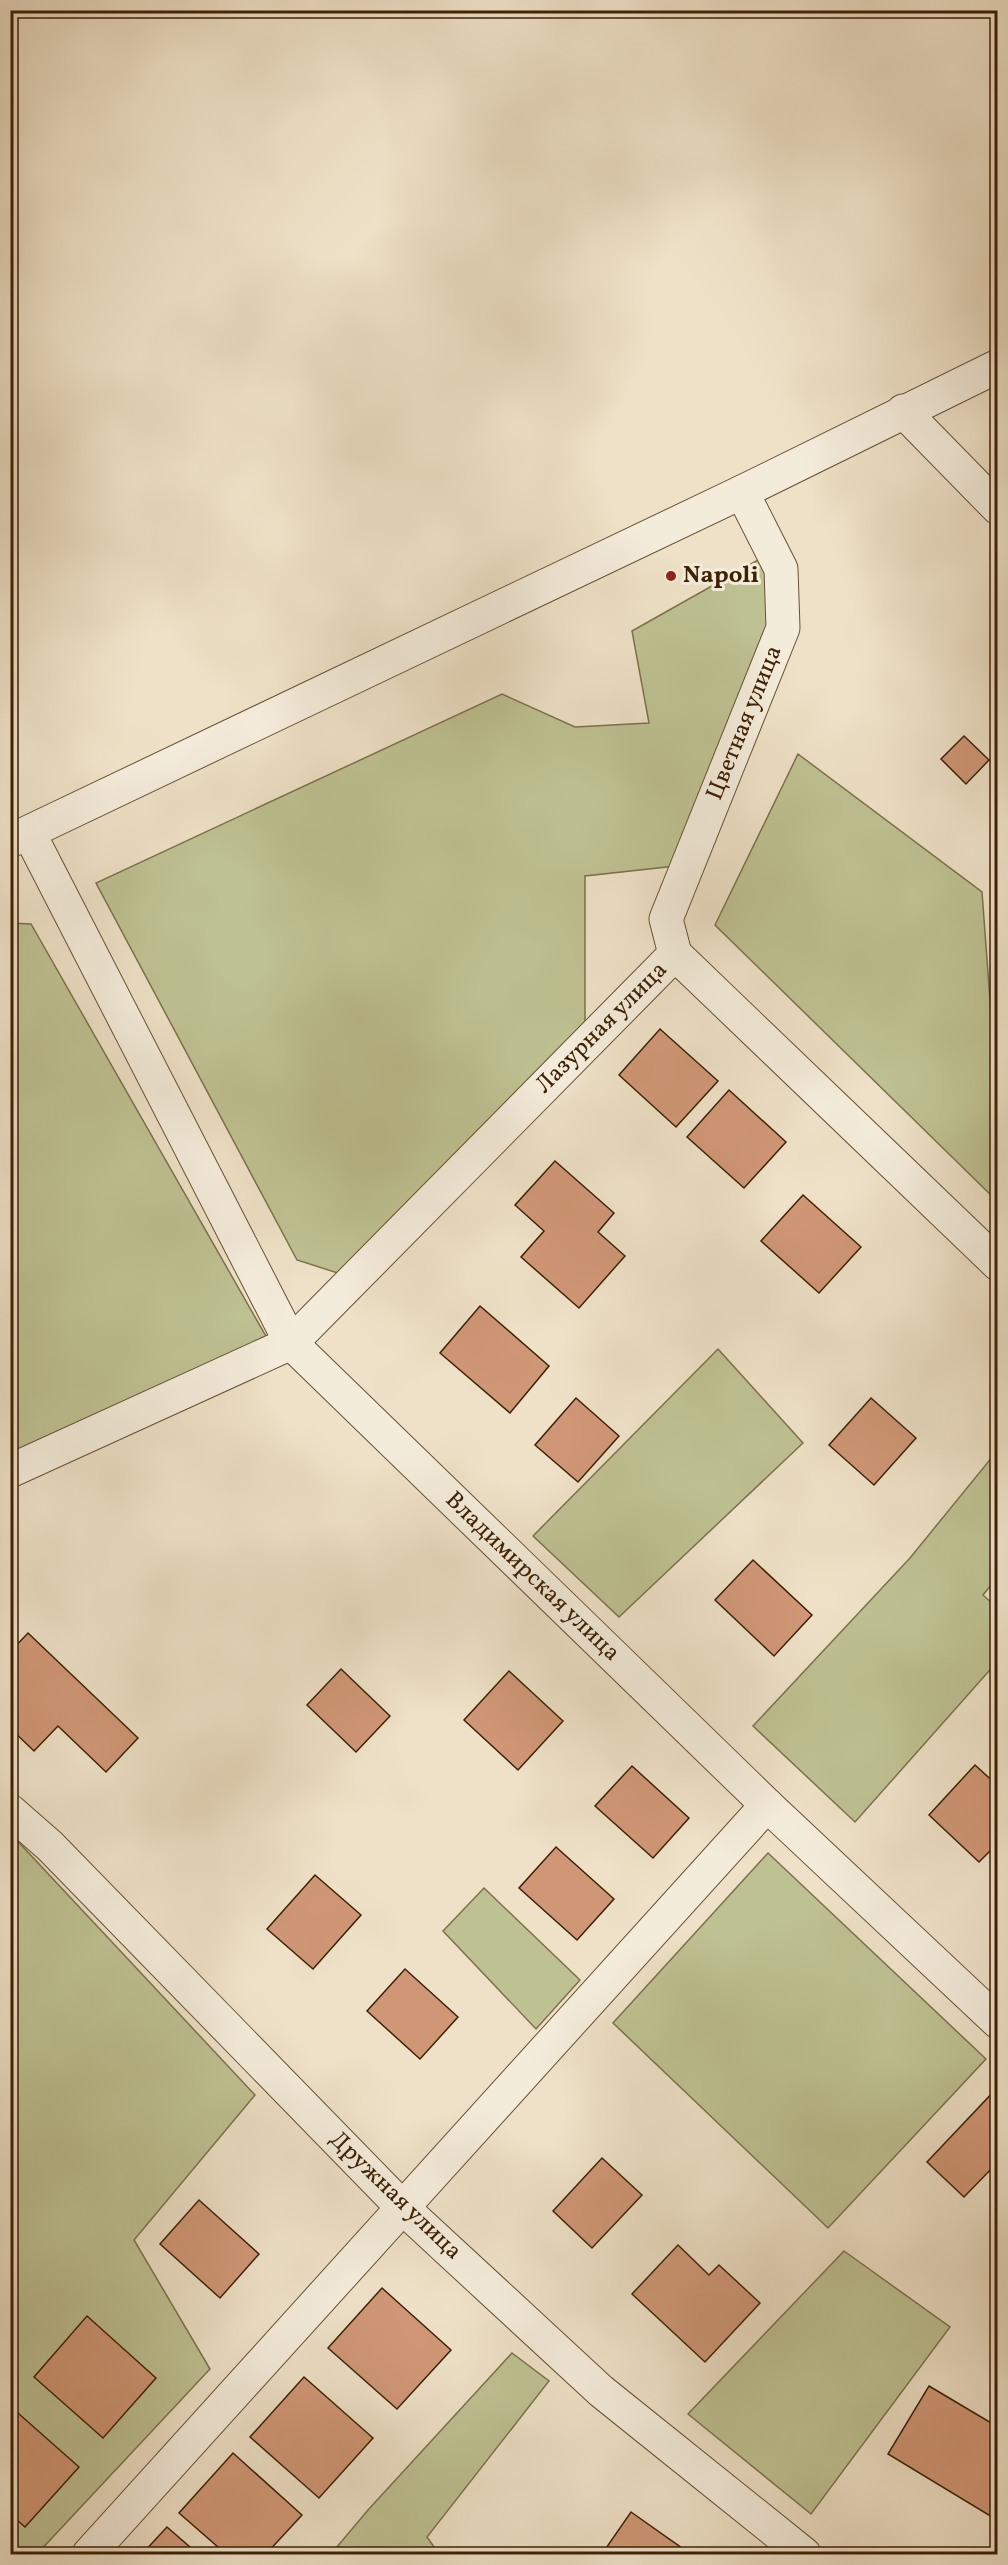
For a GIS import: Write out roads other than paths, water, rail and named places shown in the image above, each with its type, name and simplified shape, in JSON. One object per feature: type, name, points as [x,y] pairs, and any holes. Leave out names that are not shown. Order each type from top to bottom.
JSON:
[{"type":"street","points":[[20,837],[742,492],[998,366]]},
{"type":"street","points":[[903,411],[998,508]]},
{"type":"street","name":"Цветная улица","points":[[675,954],[666,919],[783,628],[781,569],[742,492]]},
{"type":"street","name":"Владимирская улица","points":[[20,837],[291,1343],[767,1805],[998,2022]]},
{"type":"street","name":"Лазурная улица","points":[[291,1343],[675,954],[998,1264]]},
{"type":"street","points":[[10,1471],[291,1343]]},
{"type":"street","points":[[89,2554],[767,1805]]},
{"type":"street","name":"Дружная улица","points":[[10,1810],[50,1846],[403,2208],[601,2391],[804,2554]]},
{"type":"place","name":"Napoli","points":[[671,576]]}]
